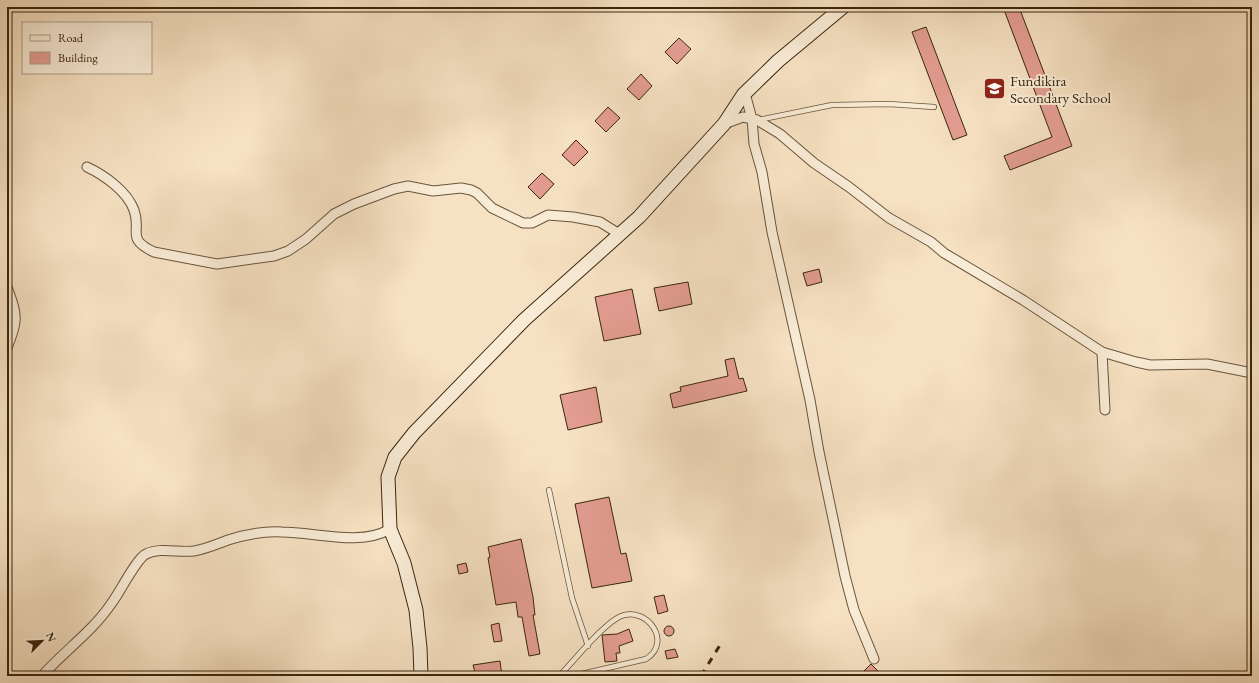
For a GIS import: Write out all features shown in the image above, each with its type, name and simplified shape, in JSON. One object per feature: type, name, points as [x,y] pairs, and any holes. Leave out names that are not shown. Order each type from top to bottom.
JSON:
[{"type":"street","points":[[421,676],[416,610],[404,563],[390,529],[388,477],[395,457],[414,433],[524,320],[621,235],[724,124],[744,95],[778,61],[843,7]]},
{"type":"street","points":[[744,95],[754,120],[754,144],[762,172],[772,232],[810,400],[818,452],[845,576],[854,610],[874,659]]},
{"type":"street","points":[[724,124],[743,117],[754,120],[780,134],[814,163],[849,187],[889,218],[925,238],[944,253],[1023,300],[1102,352],[1150,365],[1207,364],[1252,374]]},
{"type":"street","points":[[87,167],[105,178],[128,199],[136,217],[136,237],[145,248],[154,252],[217,264],[274,256],[288,251],[306,239],[334,214],[354,204],[394,189],[408,186],[433,191],[461,188],[471,190],[477,193],[492,208],[523,223],[532,223],[548,215],[573,217],[600,222],[621,235]]},
{"type":"street","points":[[7,287],[14,307],[16,322],[7,348]]},
{"type":"street","points":[[1102,352],[1105,410]]},
{"type":"street","points":[[42,676],[99,621],[140,558],[145,554],[154,551],[192,551],[230,539],[281,532],[347,537],[382,533],[390,529]]},
{"type":"lane","points":[[754,120],[832,105],[888,104],[934,107]]},
{"type":"lane","points":[[548,490],[572,598],[588,646]]},
{"type":"lane","points":[[559,676],[608,625],[622,616],[638,616],[644,618],[651,624],[657,638],[655,652],[646,659],[573,676]]},
{"type":"building","points":[[1003,7],[1019,7],[1072,146],[1010,170],[1004,156],[1052,137]]},
{"type":"building","points":[[926,27],[967,135],[953,140],[912,32]]},
{"type":"building","points":[[679,38],[691,49],[677,64],[665,52]]},
{"type":"building","points":[[641,74],[652,86],[639,100],[627,89]]},
{"type":"building","points":[[608,107],[620,118],[606,132],[595,121]]},
{"type":"building","points":[[576,140],[588,152],[574,166],[562,155]]},
{"type":"building","points":[[542,173],[554,184],[540,199],[528,187]]},
{"type":"building","points":[[819,269],[822,282],[807,286],[803,273]]},
{"type":"building","points":[[688,282],[692,304],[659,311],[654,288]]},
{"type":"building","points":[[632,289],[641,334],[604,341],[595,297]]},
{"type":"building","points":[[734,358],[739,379],[743,378],[747,391],[673,408],[670,394],[681,391],[680,387],[728,376],[725,360]]},
{"type":"building","points":[[596,387],[602,422],[568,430],[560,395]]},
{"type":"building","points":[[609,497],[621,554],[626,553],[632,581],[592,588],[575,504]]},
{"type":"building","points":[[521,539],[533,597],[535,615],[533,615],[540,654],[529,656],[522,617],[518,617],[516,602],[496,605],[488,558],[490,557],[488,547]]},
{"type":"building","points":[[466,563],[468,572],[459,574],[457,565]]},
{"type":"building","points":[[664,595],[668,611],[658,614],[654,597]]},
{"type":"building","points":[[499,623],[502,641],[494,642],[491,625]]},
{"type":"building","points":[[667,626],[671,626],[673,627],[673,635],[667,636],[664,633],[664,629]]},
{"type":"building","points":[[629,629],[633,641],[619,646],[620,653],[616,653],[617,661],[605,662],[602,635],[617,634]]},
{"type":"building","points":[[675,649],[678,657],[667,659],[665,651]]},
{"type":"building","points":[[500,661],[502,676],[476,676],[473,665]]},
{"type":"building","points":[[871,664],[878,671],[872,676],[867,676],[863,672]]},
{"type":"railway","points":[[701,676],[720,645]]},
{"type":"place","name":"Fundikira Secondary School","points":[[994,89]]}]
